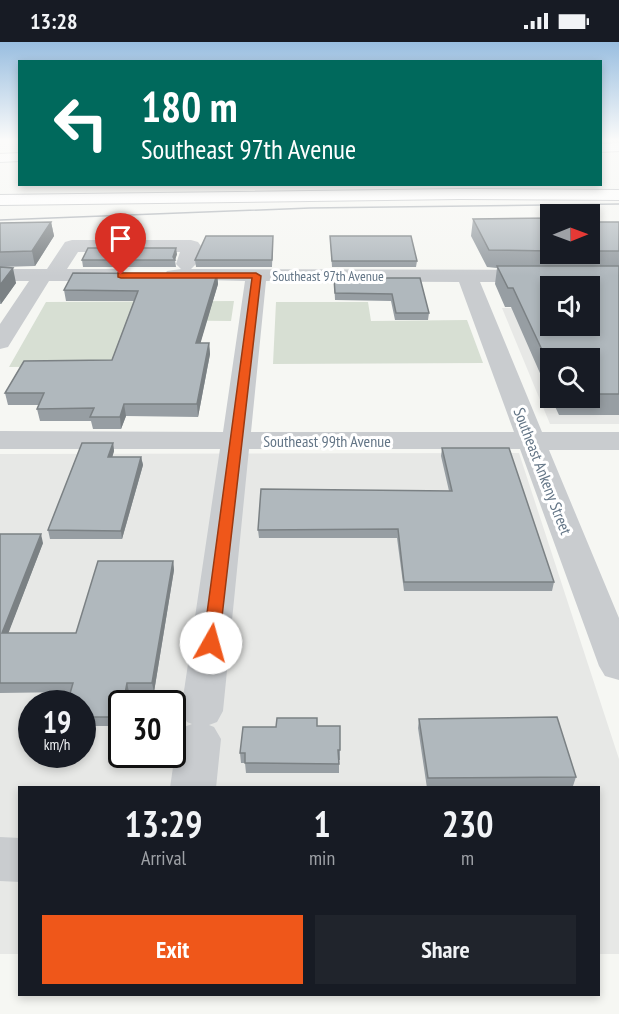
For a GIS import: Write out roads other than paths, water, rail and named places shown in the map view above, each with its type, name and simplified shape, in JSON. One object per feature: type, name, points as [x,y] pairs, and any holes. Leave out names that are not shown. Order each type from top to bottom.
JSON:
[{"type":"highway","points":[[118,186],[460,194],[619,195]]},
{"type":"highway","points":[[0,200],[460,194]]},
{"type":"street","points":[[0,342],[72,246],[191,246],[186,264]]},
{"type":"street","name":"Southeast 97th Avenue","points":[[0,275],[619,276]]},
{"type":"street","points":[[193,786],[256,276]]},
{"type":"street","name":"Southeast Ankeny Street","points":[[467,276],[619,666]]},
{"type":"street","name":"Southeast 99th Avenue","points":[[0,440],[619,441]]},
{"type":"street","points":[[0,859],[18,860]]},
{"type":"tram line","points":[[0,220],[310,208],[619,204]]}]
